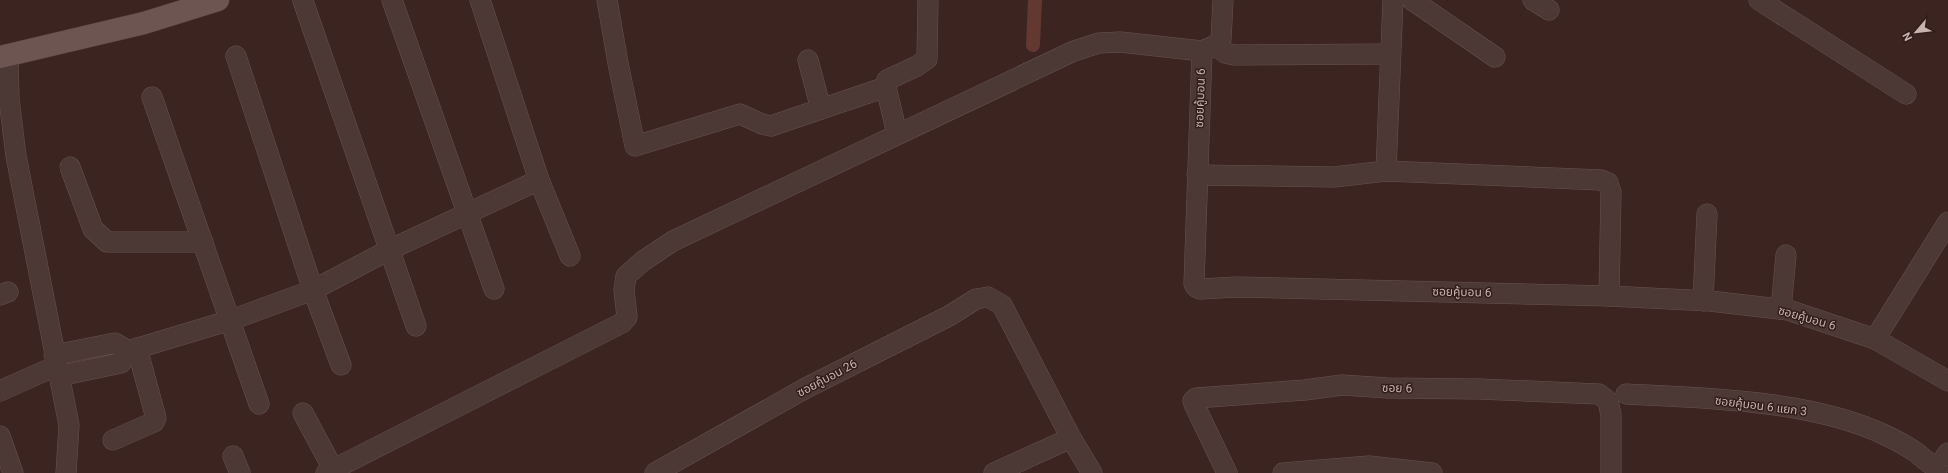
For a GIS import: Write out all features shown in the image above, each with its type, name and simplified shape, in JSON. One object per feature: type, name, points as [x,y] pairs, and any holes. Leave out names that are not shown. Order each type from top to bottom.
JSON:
[{"type":"main road","points":[[4,56],[144,23],[218,0]]},
{"type":"street","points":[[392,0],[494,289]]},
{"type":"street","points":[[480,0],[539,180],[570,256]]},
{"type":"street","points":[[607,0],[635,146],[740,114],[762,124],[771,126],[886,87]]},
{"type":"street","points":[[897,134],[886,87],[887,80],[917,66],[927,59],[928,0]]},
{"type":"street","name":"ซอยคู้บอน 6","points":[[1223,0],[1221,40],[1210,48],[1197,175],[1194,284],[1196,287],[1200,289],[1237,286],[1609,296],[1703,301],[1781,309],[1875,339],[1948,381]]},
{"type":"street","points":[[1386,171],[1393,0]]},
{"type":"street","points":[[1412,0],[1495,57]]},
{"type":"street","points":[[1759,0],[1906,94]]},
{"type":"street","points":[[303,1],[416,326]]},
{"type":"street","points":[[303,413],[329,471],[622,323],[627,317],[624,290],[626,276],[643,261],[673,241],[1007,82],[1048,63],[1100,43],[1120,42],[1210,48],[1234,55],[1390,54]]},
{"type":"street","points":[[4,56],[16,156],[56,366],[69,425],[66,473]]},
{"type":"street","points":[[236,56],[313,290],[341,365]]},
{"type":"street","points":[[808,60],[821,108]]},
{"type":"street","points":[[152,97],[231,320],[259,404]]},
{"type":"street","points":[[70,167],[93,229],[107,242],[203,242]]},
{"type":"street","points":[[1197,175],[1334,177],[1386,171],[1601,180],[1608,183],[1611,192],[1609,296]]},
{"type":"street","points":[[0,391],[56,366],[115,343],[132,350],[231,320],[313,290],[389,250],[539,180]]},
{"type":"street","points":[[1703,301],[1707,214]]},
{"type":"street","points":[[1875,339],[1948,222]]},
{"type":"street","points":[[1781,309],[1786,254]]},
{"type":"street","name":"ซอยคู้บอน 26","points":[[655,473],[806,388],[949,316],[976,299],[988,297],[1002,305],[1071,438]]},
{"type":"street","points":[[113,440],[154,422],[156,418],[132,350]]},
{"type":"street","name":"ซอย 6","points":[[1227,473],[1194,404],[1193,401],[1196,398],[1305,390],[1342,385],[1388,388],[1486,389],[1599,394],[1608,401],[1611,415],[1612,473]]},
{"type":"street","name":"ซอยคู้บอน 6 แยก 3","points":[[1626,394],[1698,398],[1801,410],[1843,420],[1884,435],[1915,452],[1936,467],[1939,466],[1948,452]]},
{"type":"street","points":[[0,436],[13,473]]},
{"type":"street","points":[[994,473],[1071,438],[1092,473]]},
{"type":"street","points":[[1283,473],[1369,466],[1432,473]]},
{"type":"waterway","points":[[1033,45],[1035,0]]}]
